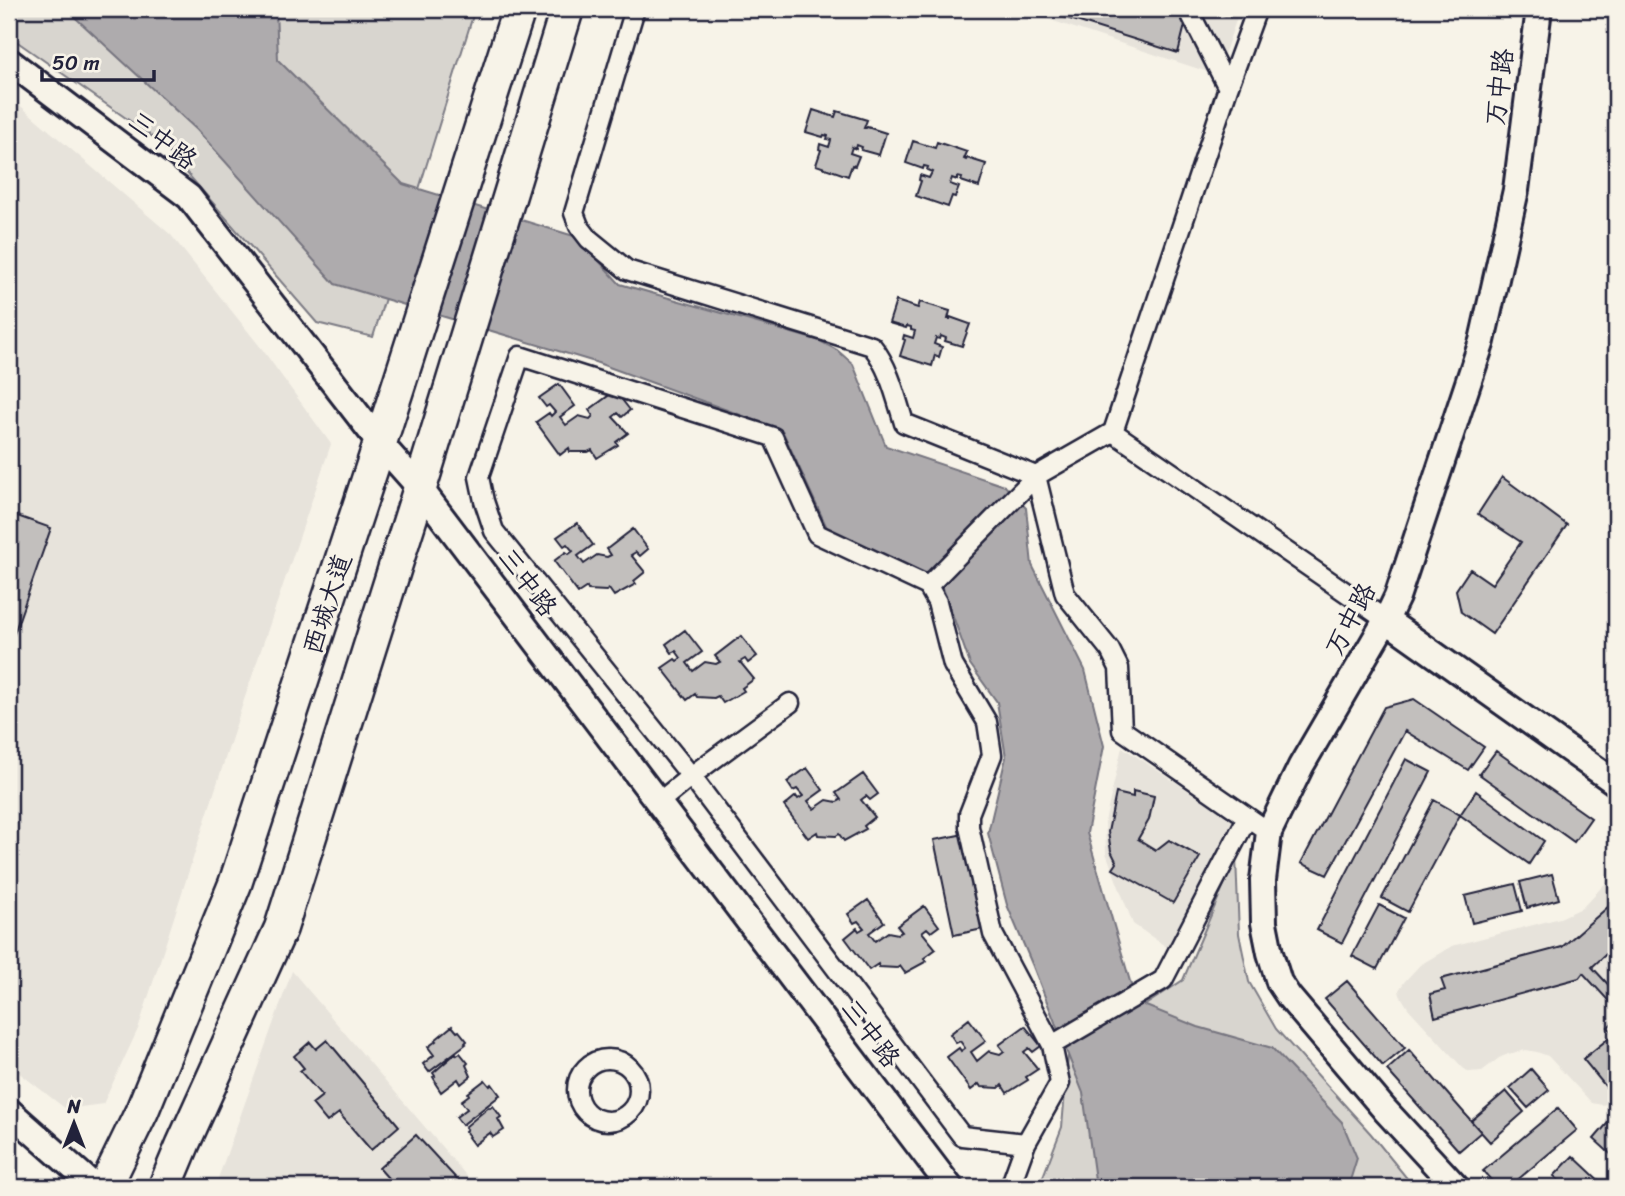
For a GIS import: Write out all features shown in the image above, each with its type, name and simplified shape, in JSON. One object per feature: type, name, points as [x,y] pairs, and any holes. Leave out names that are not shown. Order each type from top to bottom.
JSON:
[{"type":"highway","name":"西城大道","points":[[105,1187],[142,1111],[235,884],[520,9]]},
{"type":"highway","name":"西城大道","points":[[165,1187],[281,928],[567,9]]},
{"type":"main road","name":"万中路","points":[[1456,1187],[1385,1110],[1279,982],[1264,923],[1262,900],[1265,853],[1269,832],[1301,766],[1398,597],[1482,341],[1516,190],[1539,9]]},
{"type":"main road","name":"三中路","points":[[9,61],[189,197],[380,443],[420,488],[950,1187]]},
{"type":"main road","points":[[1386,620],[1616,783]]},
{"type":"main road","points":[[9,1111],[95,1187]]},
{"type":"street","points":[[635,9],[574,213],[579,226],[589,239],[627,270],[872,346],[885,366],[904,423],[1036,476]]},
{"type":"street","points":[[1188,9],[1228,88]]},
{"type":"street","points":[[928,586],[1036,476],[1114,432],[1228,88],[1257,9]]},
{"type":"street","points":[[1010,1187],[1026,1143],[1060,1083],[1052,1045],[993,934],[969,827],[969,814],[992,755],[986,722],[953,664],[936,602],[928,586],[817,534],[772,436],[520,356],[479,477],[494,531],[691,776],[962,1136],[1026,1143]]},
{"type":"street","points":[[1114,432],[1386,620]]},
{"type":"street","points":[[1036,476],[1065,594],[1110,650],[1119,668],[1122,730],[1269,832]]},
{"type":"street","points":[[659,802],[790,703]]},
{"type":"street","points":[[1052,1045],[1163,980],[1247,818]]},
{"type":"shaded area","points":[[9,9],[475,9],[373,337],[317,323],[160,142],[9,36]]},
{"type":"shaded area","points":[[66,9],[276,9],[278,60],[403,184],[577,237],[620,284],[820,341],[837,350],[853,364],[886,446],[1005,486],[1026,508],[1032,565],[1085,670],[1104,746],[1087,833],[1136,1002],[1198,1027],[1272,1048],[1342,1122],[1357,1158],[1348,1187],[1096,1187],[1083,1093],[1007,905],[988,833],[1006,757],[997,702],[970,664],[943,588],[828,530],[782,430],[595,362],[335,284],[197,130]]},
{"type":"shaded area","points":[[1017,9],[1240,9],[1217,75]]},
{"type":"shaded area","points":[[9,96],[171,235],[262,349],[331,444],[244,700],[138,1029],[103,1104],[66,1109],[9,1065]]},
{"type":"shaded area","points":[[1122,747],[1236,822],[1168,948],[1133,924],[1106,853],[1105,822]]},
{"type":"shaded area","points":[[1236,857],[1239,934],[1249,982],[1276,1029],[1371,1134],[1414,1187],[1039,1187],[1062,1127],[1068,1056],[1183,980]]},
{"type":"shaded area","points":[[1616,872],[1616,1102],[1602,1105],[1592,1103],[1548,1056],[1537,1052],[1526,1050],[1508,1054],[1482,1071],[1469,1072],[1463,1068],[1408,1008],[1399,990],[1405,981],[1420,965],[1452,946],[1560,918],[1582,908]]},
{"type":"shaded area","points":[[292,971],[476,1187],[215,1187]]},
{"type":"building","points":[[1038,9],[1177,9],[1185,25],[1178,53]]},
{"type":"building","points":[[1231,9],[1229,17],[1208,11]]},
{"type":"building","points":[[813,110],[835,117],[837,111],[867,120],[864,128],[886,133],[879,155],[861,150],[862,147],[857,145],[856,149],[852,147],[850,153],[859,156],[848,176],[816,165],[821,150],[820,144],[829,147],[831,140],[827,139],[828,136],[806,132]]},
{"type":"building","points":[[913,141],[935,148],[937,142],[967,152],[964,159],[966,160],[967,158],[986,164],[979,187],[961,181],[962,178],[952,178],[950,184],[959,187],[948,207],[916,196],[921,181],[920,175],[929,178],[932,172],[927,170],[928,167],[924,166],[923,169],[906,163]]},
{"type":"building","points":[[896,301],[918,308],[920,302],[950,311],[948,319],[950,317],[970,324],[962,346],[945,341],[946,338],[941,336],[940,339],[936,338],[934,344],[942,347],[939,357],[935,355],[932,366],[900,356],[904,335],[913,338],[915,331],[911,330],[911,327],[889,323]]},
{"type":"building","points":[[559,384],[575,406],[560,417],[566,425],[579,416],[590,419],[593,416],[589,410],[615,391],[630,410],[622,417],[618,413],[613,417],[628,433],[616,442],[618,445],[597,458],[592,450],[570,452],[569,448],[560,455],[536,422],[555,412],[549,405],[546,407],[539,398]]},
{"type":"building","points":[[1502,477],[1567,525],[1492,634],[1461,612],[1456,590],[1470,569],[1492,584],[1521,542],[1478,514]]},
{"type":"building","points":[[9,513],[51,528],[9,648]]},
{"type":"building","points":[[577,523],[593,545],[578,556],[584,564],[597,555],[611,555],[607,549],[633,529],[648,549],[640,556],[636,552],[631,555],[645,572],[634,581],[636,584],[614,596],[609,589],[588,590],[587,587],[578,593],[554,561],[566,552],[569,554],[573,551],[567,544],[564,546],[557,537]]},
{"type":"building","points":[[685,630],[702,652],[687,663],[693,671],[705,662],[720,662],[715,656],[741,636],[757,656],[748,663],[745,659],[740,662],[754,679],[742,688],[744,691],[723,703],[718,696],[697,697],[695,694],[687,700],[662,668],[681,658],[676,651],[672,653],[666,644]]},
{"type":"building","points":[[1414,699],[1484,747],[1468,770],[1405,731],[1327,875],[1301,863],[1384,707]]},
{"type":"building","points":[[1496,751],[1591,818],[1574,842],[1479,774]]},
{"type":"building","points":[[1406,759],[1431,772],[1342,943],[1317,930]]},
{"type":"building","points":[[807,768],[823,790],[808,801],[814,809],[827,800],[841,800],[836,793],[863,774],[878,794],[870,800],[866,796],[861,800],[875,817],[864,826],[866,829],[844,841],[839,834],[818,835],[817,832],[808,838],[784,806],[796,796],[798,799],[803,796],[797,789],[793,791],[787,782]]},
{"type":"building","points":[[1133,791],[1154,796],[1149,820],[1138,839],[1156,850],[1169,840],[1200,857],[1173,903],[1113,869],[1117,863],[1111,851],[1108,832],[1116,793],[1133,797]]},
{"type":"building","points":[[1476,791],[1544,841],[1529,864],[1460,815]]},
{"type":"building","points":[[1434,800],[1460,815],[1408,912],[1382,898]]},
{"type":"building","points":[[964,834],[983,929],[954,935],[934,840]]},
{"type":"building","points":[[1552,874],[1559,899],[1527,908],[1520,882]]},
{"type":"building","points":[[1515,884],[1522,911],[1472,923],[1465,896]]},
{"type":"building","points":[[868,900],[884,922],[869,933],[875,941],[888,932],[902,932],[897,926],[924,906],[939,926],[931,932],[927,928],[922,932],[936,949],[924,958],[927,961],[905,973],[900,966],[879,967],[878,964],[869,970],[845,938],[857,928],[859,931],[864,928],[858,921],[854,923],[848,914]]},
{"type":"building","points":[[1616,900],[1616,945],[1592,967],[1616,993],[1616,1009],[1583,973],[1579,978],[1435,1017],[1430,994],[1445,990],[1441,979],[1562,947]]},
{"type":"building","points":[[1379,905],[1404,918],[1377,969],[1352,956]]},
{"type":"building","points":[[1347,981],[1405,1048],[1383,1066],[1325,999]]},
{"type":"building","points":[[969,1019],[986,1041],[971,1052],[977,1061],[989,1051],[1000,1054],[1004,1051],[999,1045],[1025,1026],[1041,1046],[1033,1052],[1029,1048],[1024,1052],[1038,1069],[1026,1077],[1028,1080],[1007,1093],[1002,1085],[999,1088],[981,1087],[979,1084],[971,1090],[947,1057],[959,1048],[961,1051],[965,1048],[960,1041],[956,1043],[950,1034]]},
{"type":"building","points":[[1616,1019],[1616,1078],[1606,1087],[1583,1059],[1614,1034],[1608,1027]]},
{"type":"building","points":[[452,1026],[467,1041],[466,1044],[429,1072],[423,1064],[434,1055],[428,1047]]},
{"type":"building","points":[[327,1040],[399,1126],[371,1150],[339,1113],[327,1122],[312,1104],[322,1096],[300,1071],[304,1068],[294,1056],[310,1042],[316,1049]]},
{"type":"building","points":[[1409,1050],[1481,1132],[1459,1151],[1387,1070]]},
{"type":"building","points":[[456,1053],[460,1053],[468,1063],[466,1065],[471,1076],[461,1084],[458,1079],[441,1092],[433,1073]]},
{"type":"building","points":[[1531,1069],[1549,1090],[1528,1108],[1510,1088]]},
{"type":"building","points":[[485,1080],[490,1086],[492,1084],[500,1095],[462,1125],[456,1117],[467,1109],[461,1101]]},
{"type":"building","points":[[1506,1091],[1524,1112],[1490,1142],[1471,1121]]},
{"type":"building","points":[[493,1106],[501,1117],[498,1119],[504,1130],[493,1137],[490,1133],[474,1145],[465,1127]]},
{"type":"building","points":[[1558,1108],[1577,1130],[1509,1187],[1497,1187],[1483,1171]]},
{"type":"building","points":[[1612,1118],[1616,1122],[1616,1159],[1594,1139]]},
{"type":"building","points":[[416,1135],[464,1187],[396,1187],[379,1168]]},
{"type":"building","points":[[1573,1156],[1606,1187],[1566,1187],[1554,1176]]}]
